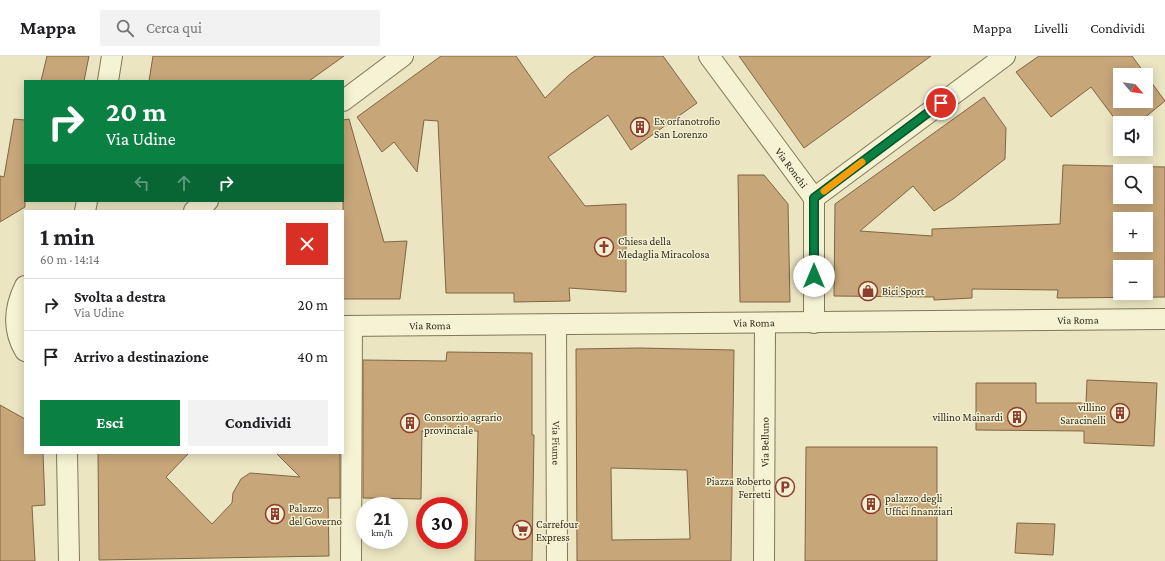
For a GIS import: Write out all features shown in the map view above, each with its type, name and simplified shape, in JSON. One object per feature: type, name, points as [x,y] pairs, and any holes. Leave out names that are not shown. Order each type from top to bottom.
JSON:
[{"type":"street","points":[[108,80],[112,56]]},
{"type":"street","points":[[344,100],[403,56]]},
{"type":"street","name":"Via Ronchi","points":[[709,56],[814,198],[814,323]]},
{"type":"street","points":[[814,198],[1004,56]]},
{"type":"street","points":[[195,210],[207,202]]},
{"type":"street","points":[[24,288],[8,316],[24,349]]},
{"type":"street","name":"Via Roma","points":[[348,326],[1165,319]]},
{"type":"street","name":"Via Belluno","points":[[764,561],[765,323]]},
{"type":"street","name":"Via Fiume","points":[[556,325],[557,561]]},
{"type":"street","points":[[348,326],[351,561]]},
{"type":"street","points":[[66,454],[69,561]]},
{"type":"building","points":[[47,56],[89,56],[84,80],[41,80]]},
{"type":"building","points":[[153,56],[344,56],[310,80],[149,80]]},
{"type":"building","points":[[441,56],[516,56],[545,98],[569,75],[595,56],[663,56],[697,103],[631,150],[608,115],[548,157],[585,206],[626,204],[626,292],[569,288],[570,301],[514,302],[514,293],[446,293],[438,121],[424,120],[417,172],[394,142],[382,152],[357,117]]},
{"type":"building","points":[[739,56],[931,56],[804,148]]},
{"type":"building","points":[[1039,56],[1132,56],[1141,68],[1113,68],[1113,108],[1153,108],[1153,85],[1165,101],[1147,116],[1113,116],[1091,87],[1051,117],[1016,72]]},
{"type":"building","points":[[984,97],[1006,128],[1005,159],[953,199],[934,211],[913,186],[860,231],[932,236],[932,229],[1060,224],[1063,165],[1113,166],[1113,204],[1153,204],[1153,167],[1165,167],[1165,297],[1153,297],[1153,260],[1113,260],[1113,297],[1057,298],[1058,290],[972,289],[972,298],[934,300],[934,297],[834,296],[835,204]]},
{"type":"building","points":[[14,119],[24,120],[25,207],[0,222],[0,176],[4,177]]},
{"type":"building","points":[[349,119],[384,242],[407,241],[400,299],[344,299],[344,120]]},
{"type":"building","points":[[738,175],[764,175],[788,204],[790,302],[740,302]]},
{"type":"building","points":[[639,348],[734,350],[731,561],[577,561],[576,349]],"holes":[[[611,468],[687,470],[690,539],[612,540]]]},
{"type":"building","name":"Consorzio agrario provinciale","points":[[447,352],[532,353],[532,435],[534,435],[532,561],[475,561],[478,431],[422,431],[421,497],[416,497],[416,499],[408,499],[408,497],[363,497],[363,360],[446,361]]},
{"type":"building","points":[[1087,380],[1157,383],[1154,446],[1084,443],[1084,431],[976,430],[976,383],[1036,383],[1036,403],[1086,403]]},
{"type":"building","points":[[0,405],[24,418],[24,454],[43,454],[45,505],[32,506],[35,561],[0,561]]},
{"type":"building","name":"palazzo degli Uffici finanziari","points":[[806,447],[937,447],[937,561],[805,561]]},
{"type":"building","name":"Palazzo del Governo","points":[[98,454],[188,454],[166,477],[212,524],[232,503],[233,493],[241,479],[250,473],[300,477],[277,454],[340,454],[340,498],[328,498],[329,556],[99,560]]},
{"type":"building","points":[[1017,523],[1055,524],[1053,555],[1015,553]]},
{"type":"slow traffic","points":[[824,191],[862,162]]},
{"type":"place","name":"Ex orfanotrofio San Lorenzo","points":[[640,127]]},
{"type":"place","name":"Chiesa della Medaglia Miracolosa","points":[[604,247]]},
{"type":"place","name":"Bici Sport","points":[[868,291]]},
{"type":"place","name":"villino Saracinelli","points":[[1120,413]]},
{"type":"place","name":"villino Mainardi","points":[[1017,417]]},
{"type":"place","name":"Consorzio agrario provinciale","points":[[410,423]]},
{"type":"place","name":"Piazza Roberto Ferretti","points":[[785,487]]},
{"type":"place","name":"palazzo degli Uffici finanziari","points":[[871,504]]},
{"type":"place","name":"Palazzo del Governo","points":[[275,514]]},
{"type":"place","name":"Carrefour Express","points":[[522,530]]},
{"type":"route","points":[[814,276],[814,198],[941,103]]}]
